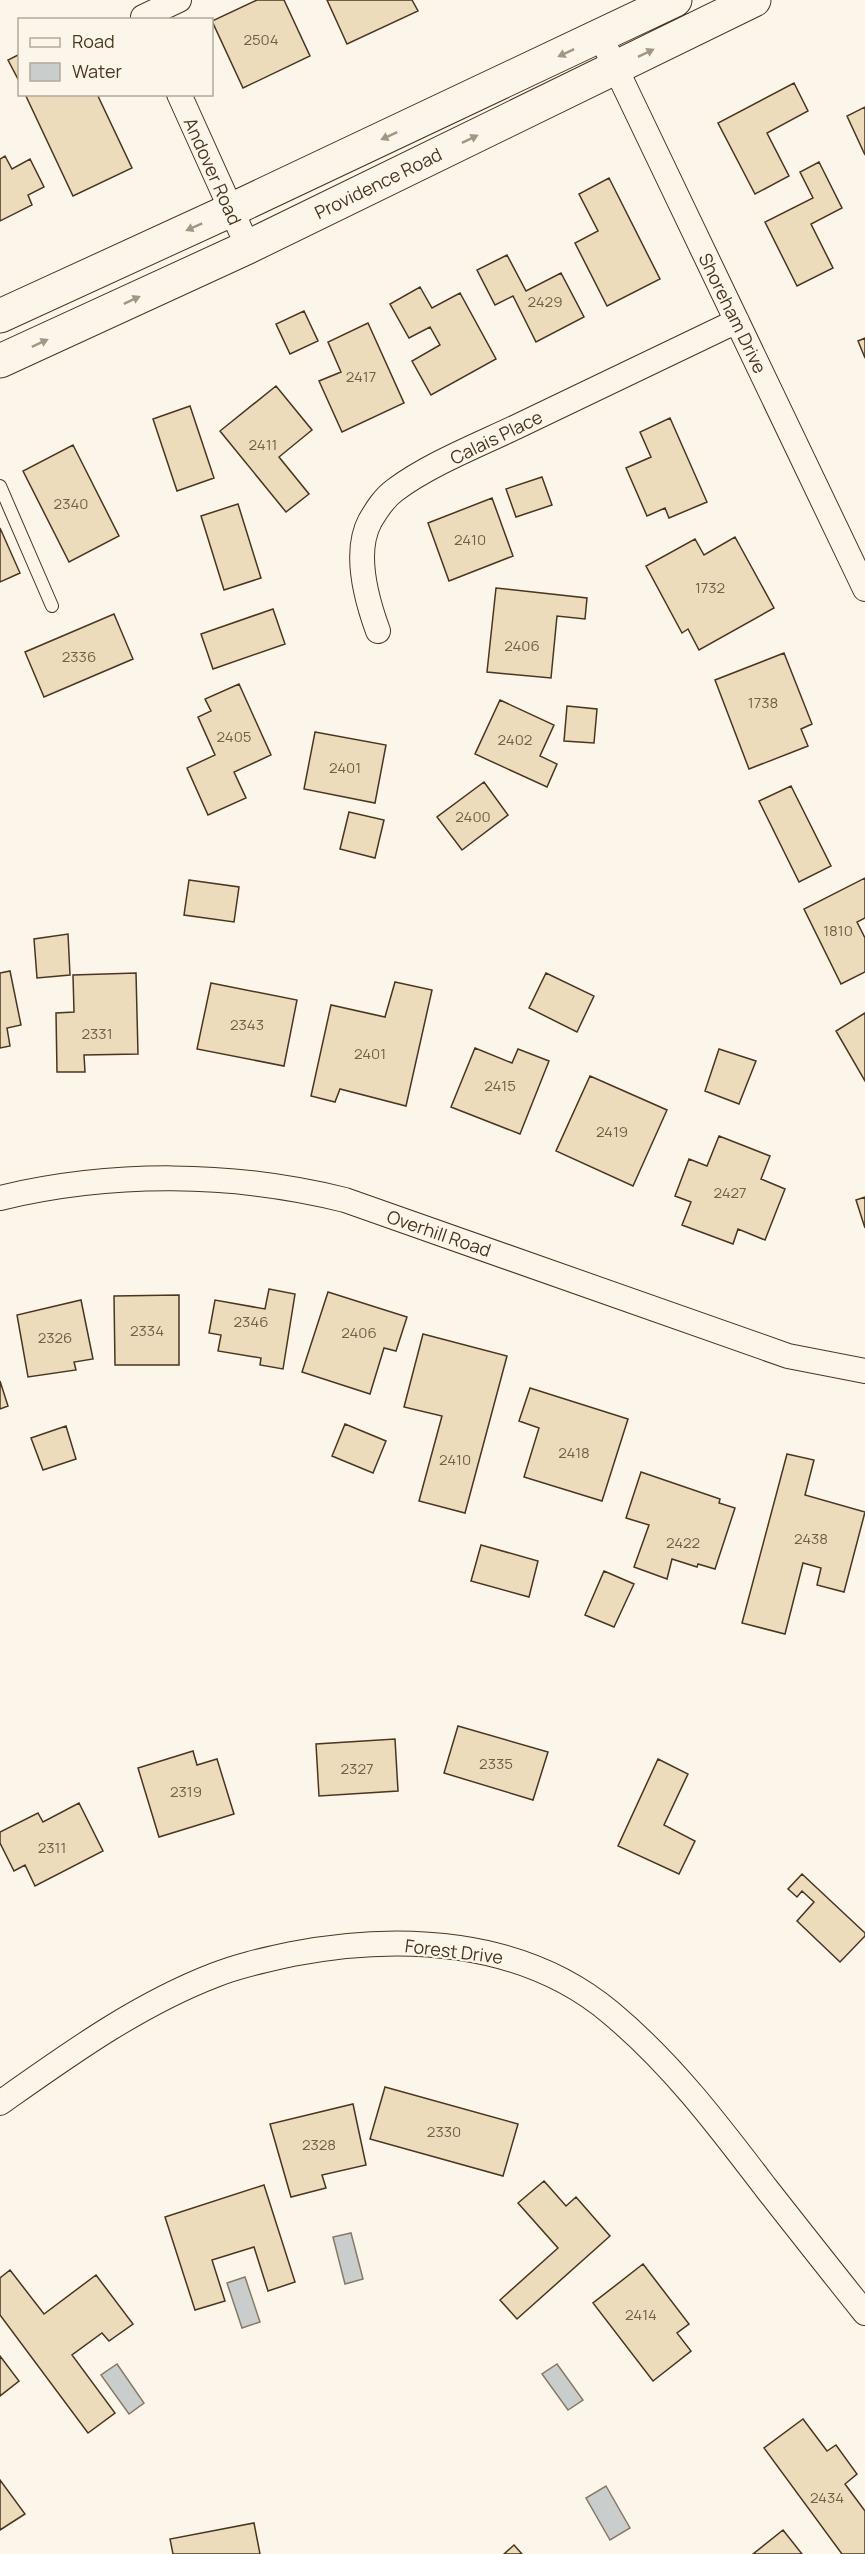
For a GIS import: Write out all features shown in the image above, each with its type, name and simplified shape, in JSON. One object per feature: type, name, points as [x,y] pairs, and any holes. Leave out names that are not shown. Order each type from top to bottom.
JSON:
[{"type":"main road","name":"Providence Road","points":[[0,316],[601,37],[675,0]]},
{"type":"main road","name":"Providence Road","points":[[0,361],[248,247],[754,0]]},
{"type":"street","points":[[141,12],[179,0]]},
{"type":"street","name":"Shoreham Drive","points":[[601,37],[865,589]]},
{"type":"street","name":"Andover Road","points":[[180,96],[248,247]]},
{"type":"street","name":"Calais Place","points":[[378,631],[363,580],[363,550],[368,524],[381,503],[396,489],[485,442],[737,321]]},
{"type":"street","name":"Overhill Road","points":[[0,1198],[87,1182],[174,1177],[310,1191],[345,1200],[788,1356],[865,1371]]},
{"type":"street","name":"Forest Drive","points":[[0,2103],[110,2027],[174,1994],[243,1964],[330,1947],[370,1944],[431,1944],[506,1957],[562,1979],[608,2010],[660,2056],[699,2100],[865,2313]]},
{"type":"lane","points":[[0,486],[52,606]]},
{"type":"water","points":[[351,2233],[363,2279],[345,2284],[333,2237]]},
{"type":"water","points":[[245,2277],[260,2322],[242,2328],[227,2283]]},
{"type":"water","points":[[117,2364],[144,2403],[129,2414],[101,2375]]},
{"type":"water","points":[[557,2364],[583,2400],[568,2410],[542,2374]]},
{"type":"water","points":[[606,2486],[630,2528],[610,2540],[586,2498]]},
{"type":"building","points":[[257,0],[284,0],[310,56],[243,88],[213,21]]},
{"type":"building","points":[[327,0],[412,0],[418,11],[347,44]]},
{"type":"building","points":[[18,55],[18,79],[8,60]]},
{"type":"building","points":[[794,83],[808,111],[767,133],[789,176],[755,194],[718,123]]},
{"type":"building","points":[[26,96],[98,96],[132,168],[73,196]]},
{"type":"building","points":[[865,107],[865,155],[847,116]]},
{"type":"building","points":[[5,156],[12,169],[30,159],[44,187],[28,195],[32,205],[0,221],[0,159]]},
{"type":"building","points":[[819,162],[842,208],[811,224],[833,268],[797,286],[765,222],[813,198],[800,172]]},
{"type":"building","points":[[609,178],[660,279],[607,306],[575,243],[598,231],[579,194]]},
{"type":"building","points":[[507,255],[526,291],[561,273],[584,317],[536,342],[513,296],[495,305],[477,270]]},
{"type":"building","points":[[420,287],[432,308],[460,293],[496,359],[431,395],[412,361],[440,345],[430,327],[409,338],[390,304]]},
{"type":"building","points":[[304,311],[318,341],[290,354],[276,324]]},
{"type":"building","points":[[368,323],[404,403],[342,432],[319,381],[341,372],[328,342]]},
{"type":"building","points":[[865,338],[865,358],[858,341]]},
{"type":"building","points":[[276,386],[312,430],[279,457],[309,494],[286,512],[220,431]]},
{"type":"building","points":[[190,406],[214,478],[177,491],[153,419]]},
{"type":"building","points":[[670,418],[707,502],[669,518],[665,508],[647,516],[626,468],[651,457],[640,432]]},
{"type":"building","points":[[73,445],[119,536],[69,562],[23,471]]},
{"type":"building","points":[[542,477],[552,505],[516,517],[506,489]]},
{"type":"building","points":[[492,498],[513,556],[449,581],[428,523]]},
{"type":"building","points":[[238,504],[261,578],[224,590],[201,516]]},
{"type":"building","points":[[0,528],[20,573],[0,582]]},
{"type":"building","points":[[735,537],[774,608],[699,650],[688,629],[682,633],[646,566],[695,539],[704,555]]},
{"type":"building","points":[[496,588],[587,598],[585,619],[557,616],[551,678],[487,672]]},
{"type":"building","points":[[273,609],[285,644],[213,669],[201,634]]},
{"type":"building","points":[[114,614],[133,659],[44,697],[25,652]]},
{"type":"building","points":[[784,653],[812,724],[801,729],[808,746],[749,769],[715,680]]},
{"type":"building","points":[[239,684],[271,755],[234,772],[246,798],[208,815],[187,768],[215,755],[198,717],[211,711],[205,699]]},
{"type":"building","points":[[500,700],[554,725],[540,756],[557,764],[547,787],[475,754]]},
{"type":"building","points":[[567,706],[597,709],[594,743],[564,741]]},
{"type":"building","points":[[315,732],[386,745],[375,803],[304,789]]},
{"type":"building","points":[[484,782],[508,815],[462,850],[437,817]]},
{"type":"building","points":[[791,786],[831,866],[799,882],[759,801]]},
{"type":"building","points":[[349,812],[384,820],[375,858],[340,849]]},
{"type":"building","points":[[865,878],[865,918],[857,922],[865,938],[865,972],[841,984],[804,909]]},
{"type":"building","points":[[189,880],[239,887],[234,922],[184,915]]},
{"type":"building","points":[[68,934],[70,975],[37,978],[34,939]]},
{"type":"building","points":[[10,971],[21,1025],[7,1028],[10,1046],[0,1048],[0,973]]},
{"type":"building","points":[[136,973],[138,1054],[84,1055],[85,1072],[57,1072],[56,1013],[74,1012],[73,975]]},
{"type":"building","points":[[546,973],[594,996],[577,1032],[529,1008]]},
{"type":"building","points":[[395,982],[432,990],[406,1106],[340,1089],[335,1102],[311,1096],[331,1005],[385,1017]]},
{"type":"building","points":[[211,983],[297,1000],[284,1066],[197,1049]]},
{"type":"building","points":[[865,1013],[865,1081],[836,1031]]},
{"type":"building","points":[[475,1048],[512,1063],[518,1049],[549,1061],[520,1134],[451,1107]]},
{"type":"building","points":[[719,1049],[756,1061],[739,1104],[705,1091]]},
{"type":"building","points":[[590,1076],[667,1110],[633,1186],[556,1151]]},
{"type":"building","points":[[719,1136],[770,1156],[761,1179],[785,1189],[765,1240],[738,1229],[733,1244],[682,1225],[691,1202],[675,1196],[689,1159],[707,1166]]},
{"type":"building","points":[[865,1197],[865,1228],[856,1200]]},
{"type":"building","points":[[269,1289],[295,1294],[283,1369],[260,1365],[261,1358],[218,1351],[221,1335],[209,1333],[215,1300],[265,1309]]},
{"type":"building","points":[[328,1292],[407,1317],[396,1351],[384,1348],[370,1394],[302,1372]]},
{"type":"building","points":[[179,1295],[179,1365],[115,1365],[114,1296]]},
{"type":"building","points":[[81,1300],[93,1359],[74,1362],[76,1370],[28,1377],[17,1315]]},
{"type":"building","points":[[423,1334],[507,1356],[465,1513],[419,1501],[442,1416],[404,1407]]},
{"type":"building","points":[[0,1381],[8,1406],[0,1409]]},
{"type":"building","points":[[530,1388],[628,1419],[602,1501],[524,1477],[539,1428],[519,1421]]},
{"type":"building","points":[[345,1424],[386,1441],[373,1473],[332,1456]]},
{"type":"building","points":[[66,1426],[76,1459],[43,1470],[31,1438]]},
{"type":"building","points":[[787,1454],[814,1460],[805,1495],[865,1512],[844,1592],[817,1585],[821,1568],[803,1563],[785,1634],[742,1623]]},
{"type":"building","points":[[641,1472],[720,1499],[719,1503],[735,1508],[715,1569],[698,1564],[697,1567],[672,1559],[667,1579],[634,1567],[649,1525],[626,1518]]},
{"type":"building","points":[[481,1545],[538,1561],[529,1597],[471,1581]]},
{"type":"building","points":[[604,1571],[634,1584],[614,1627],[585,1615]]},
{"type":"building","points":[[458,1726],[548,1752],[533,1800],[444,1773]]},
{"type":"building","points":[[395,1739],[398,1791],[319,1796],[316,1744]]},
{"type":"building","points":[[193,1751],[197,1765],[217,1759],[234,1814],[159,1837],[138,1768]]},
{"type":"building","points":[[658,1759],[688,1774],[664,1825],[695,1841],[679,1874],[618,1846]]},
{"type":"building","points":[[79,1803],[103,1851],[35,1886],[25,1865],[14,1871],[0,1843],[0,1832],[38,1813],[43,1822]]},
{"type":"building","points":[[802,1874],[865,1933],[865,1936],[840,1962],[797,1921],[814,1902],[802,1891],[797,1897],[788,1889]]},
{"type":"building","points":[[385,2087],[518,2124],[503,2176],[370,2139]]},
{"type":"building","points":[[353,2104],[366,2165],[322,2175],[326,2188],[291,2197],[270,2124]]},
{"type":"building","points":[[544,2181],[566,2206],[576,2197],[610,2236],[517,2319],[500,2300],[558,2248],[518,2203]]},
{"type":"building","points":[[264,2185],[295,2282],[268,2291],[254,2247],[212,2260],[225,2301],[195,2310],[165,2217]]},
{"type":"building","points":[[643,2264],[689,2324],[677,2333],[691,2351],[653,2381],[593,2303]]},
{"type":"building","points":[[10,2270],[44,2314],[96,2275],[133,2324],[109,2341],[102,2333],[72,2355],[115,2413],[88,2433],[0,2315],[0,2278]]},
{"type":"building","points":[[0,2356],[19,2381],[0,2396]]},
{"type":"building","points":[[803,2419],[827,2451],[836,2445],[857,2474],[845,2484],[865,2511],[865,2554],[842,2554],[764,2448]]},
{"type":"building","points":[[0,2480],[25,2514],[0,2530]]},
{"type":"building","points":[[254,2523],[260,2554],[173,2554],[170,2539]]},
{"type":"building","points":[[783,2530],[802,2554],[753,2554]]},
{"type":"building","points":[[514,2545],[522,2554],[504,2554]]}]
